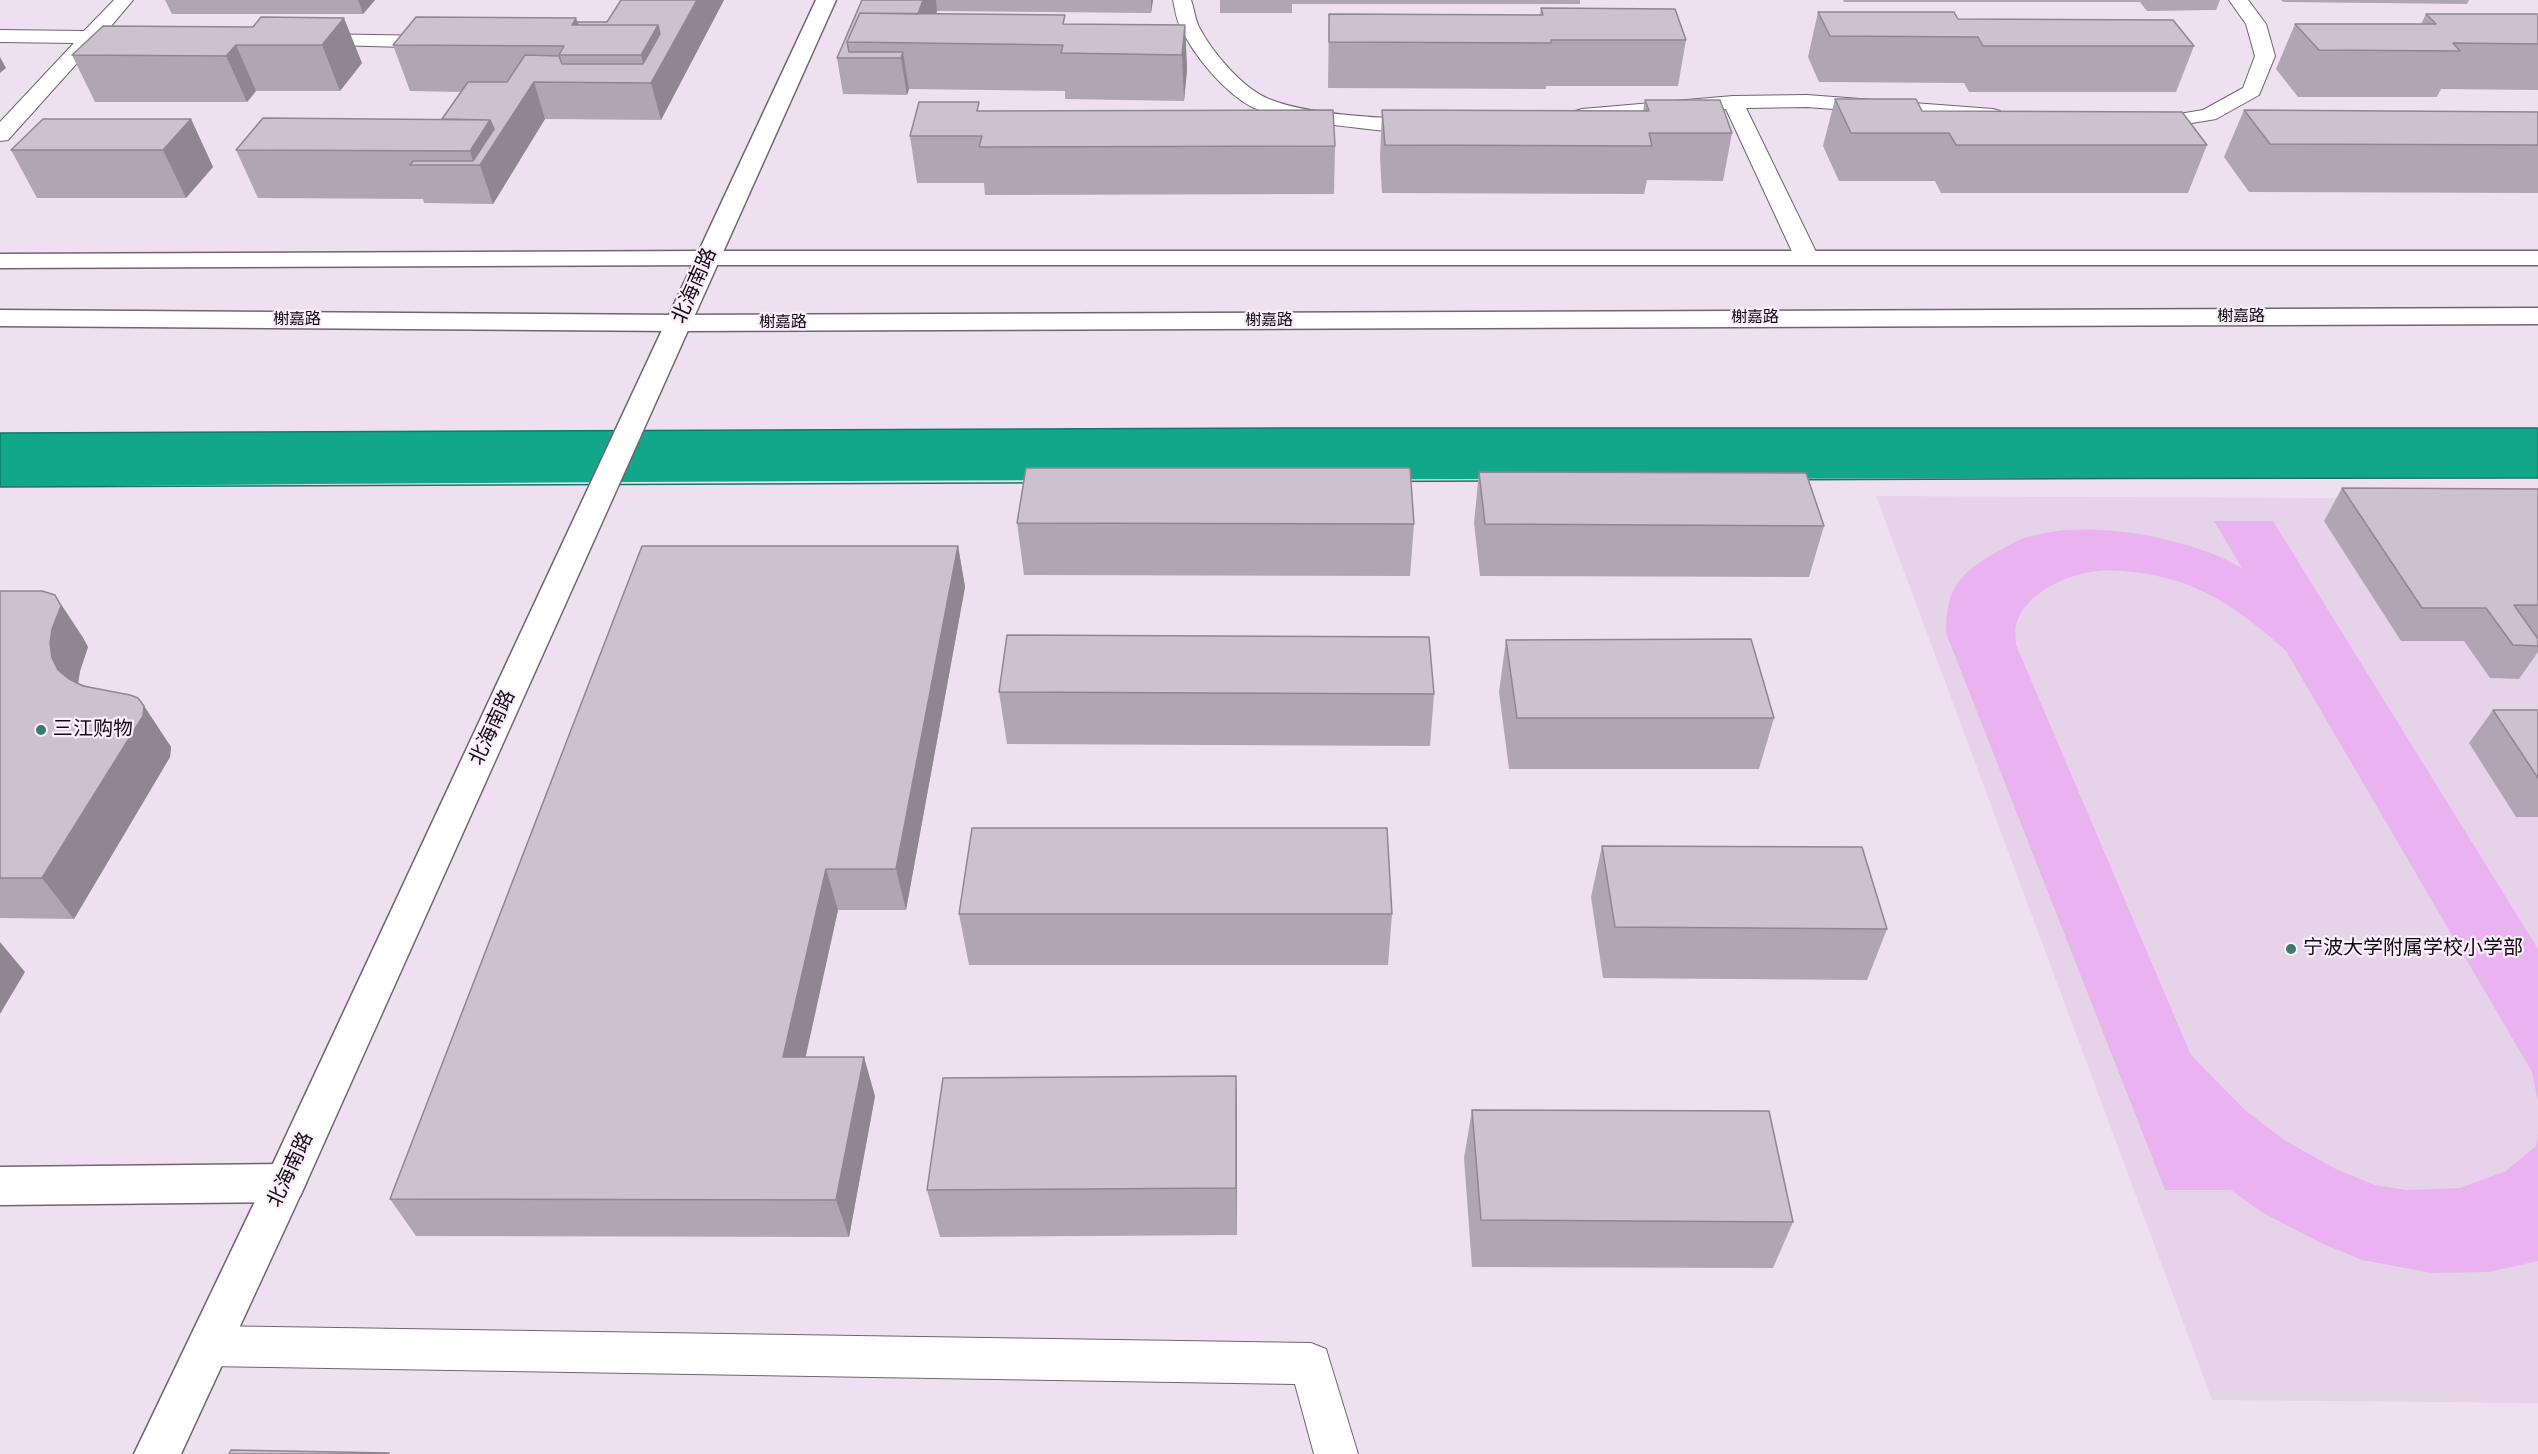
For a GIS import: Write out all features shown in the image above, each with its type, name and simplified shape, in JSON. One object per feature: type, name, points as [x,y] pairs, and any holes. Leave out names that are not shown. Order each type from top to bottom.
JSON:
[{"type":"main road","name":"北海南路","points":[[157,1454],[285,1183],[826,0]]},
{"type":"main road","points":[[0,261],[708,258],[2538,258]]},
{"type":"main road","name":"榭嘉路","points":[[0,318],[673,335],[2538,316]]},
{"type":"main road","points":[[0,1186],[285,1183]]},
{"type":"lane","points":[[0,135],[124,0]]},
{"type":"lane","points":[[1182,0],[1189,26],[1214,63],[1236,87],[1261,103],[1317,117],[1389,125],[1442,124]]},
{"type":"lane","points":[[2128,125],[2159,124],[2209,115],[2252,91],[2265,56],[2256,24],[2238,0]]},
{"type":"lane","points":[[0,36],[149,38]]},
{"type":"lane","points":[[290,40],[455,43]]},
{"type":"lane","points":[[1560,116],[1733,102],[1807,101],[2012,117]]},
{"type":"lane","points":[[1733,102],[1807,258]]},
{"type":"lane","points":[[208,1346],[1311,1365],[1336,1454]]},
{"type":"shaded area","points":[[1281,428],[2538,428],[2538,478],[952,480],[0,487],[0,433]]},
{"type":"shaded area","name":"宁波大学附属学校小学部","points":[[1876,496],[2538,499],[2538,1403],[2212,1400]]},
{"type":"shaded area","points":[[2214,521],[2273,521],[2538,949],[2538,1102],[2532,1072],[2286,651],[2240,614],[2215,598],[2178,581],[2132,572],[2086,573],[2050,586],[2030,602],[2022,611],[2016,624],[2016,645],[2191,1055],[2245,1110],[2284,1140],[2336,1169],[2375,1185],[2407,1190],[2460,1188],[2506,1171],[2536,1146],[2538,1133],[2538,1261],[2489,1272],[2432,1273],[2362,1260],[2321,1243],[2263,1213],[2231,1190],[2165,1190],[1946,633],[1947,618],[1952,594],[1963,576],[1982,561],[2013,543],[2041,534],[2066,530],[2091,530],[2142,535],[2168,540],[2217,555],[2242,568]]},
{"type":"building","points":[[621,0],[697,0],[651,83],[534,82],[480,165],[410,165],[413,161],[473,161],[494,129],[490,120],[442,119],[468,82],[507,82],[525,55],[559,56],[562,64],[643,64],[660,34],[658,25],[578,25],[577,22],[607,22]]},
{"type":"building","points":[[862,0],[923,0],[918,14],[860,13],[847,42],[849,52],[903,52],[901,58],[837,58]]},
{"type":"building","points":[[1541,8],[1675,9],[1686,40],[1551,40],[1551,43],[1329,42],[1329,14],[1543,15]]},
{"type":"building","points":[[1818,12],[1954,12],[1958,19],[2173,20],[2194,46],[1983,46],[1978,37],[1830,36]]},
{"type":"building","points":[[860,13],[1065,15],[1063,24],[1185,25],[1182,55],[1061,53],[1063,45],[847,42]]},
{"type":"building","points":[[2426,14],[2538,14],[2538,44],[2453,43],[2460,51],[2319,50],[2295,24],[2436,24]]},
{"type":"building","points":[[261,17],[344,18],[322,45],[236,45],[226,56],[72,55],[103,26],[253,27]]},
{"type":"building","points":[[416,17],[576,18],[572,25],[658,25],[641,55],[559,55],[564,46],[393,45]]},
{"type":"building","points":[[1835,99],[1916,99],[1922,111],[2182,112],[2207,145],[1956,145],[1949,133],[1851,133]]},
{"type":"building","points":[[1645,100],[1720,100],[1732,133],[1649,133],[1652,146],[1385,145],[1382,110],[1649,111]]},
{"type":"building","points":[[919,102],[979,102],[977,111],[1333,110],[1335,146],[979,147],[982,136],[910,136]]},
{"type":"building","points":[[2244,110],[2538,112],[2538,145],[2270,144]]},
{"type":"building","points":[[263,118],[490,120],[470,151],[236,150]]},
{"type":"building","points":[[43,119],[191,119],[163,150],[11,150]]},
{"type":"building","points":[[1026,468],[1410,468],[1414,524],[1017,523]]},
{"type":"building","points":[[1479,472],[1806,473],[1824,526],[1485,524]]},
{"type":"building","points":[[2342,488],[2538,489],[2538,605],[2514,605],[2538,639],[2538,646],[2513,645],[2486,608],[2422,608]]},
{"type":"building","points":[[642,546],[958,546],[896,869],[826,869],[783,1057],[864,1057],[836,1200],[390,1199]]},
{"type":"building","points":[[0,591],[42,591],[55,595],[61,606],[52,629],[50,643],[52,658],[58,670],[83,686],[130,695],[138,698],[144,706],[143,716],[42,878],[0,878]]},
{"type":"building","points":[[1007,635],[1429,637],[1434,694],[999,692]]},
{"type":"building","points":[[1751,639],[1774,718],[1517,718],[1506,640]]},
{"type":"building","points":[[2493,710],[2538,710],[2538,778]]},
{"type":"building","points":[[972,828],[1387,828],[1392,914],[959,914]]},
{"type":"building","points":[[1602,846],[1862,847],[1887,929],[1615,927]]},
{"type":"building","points":[[1236,1076],[1236,1188],[927,1190],[943,1078]]},
{"type":"building","points":[[1472,1110],[1769,1111],[1793,1222],[1481,1220]]},
{"type":"building","points":[[231,1450],[389,1453],[389,1454],[229,1454]]},
{"type":"place","name":"三江购物","points":[[41,730]]},
{"type":"place","name":"宁波大学附属学校小学部","points":[[2291,949]]}]
